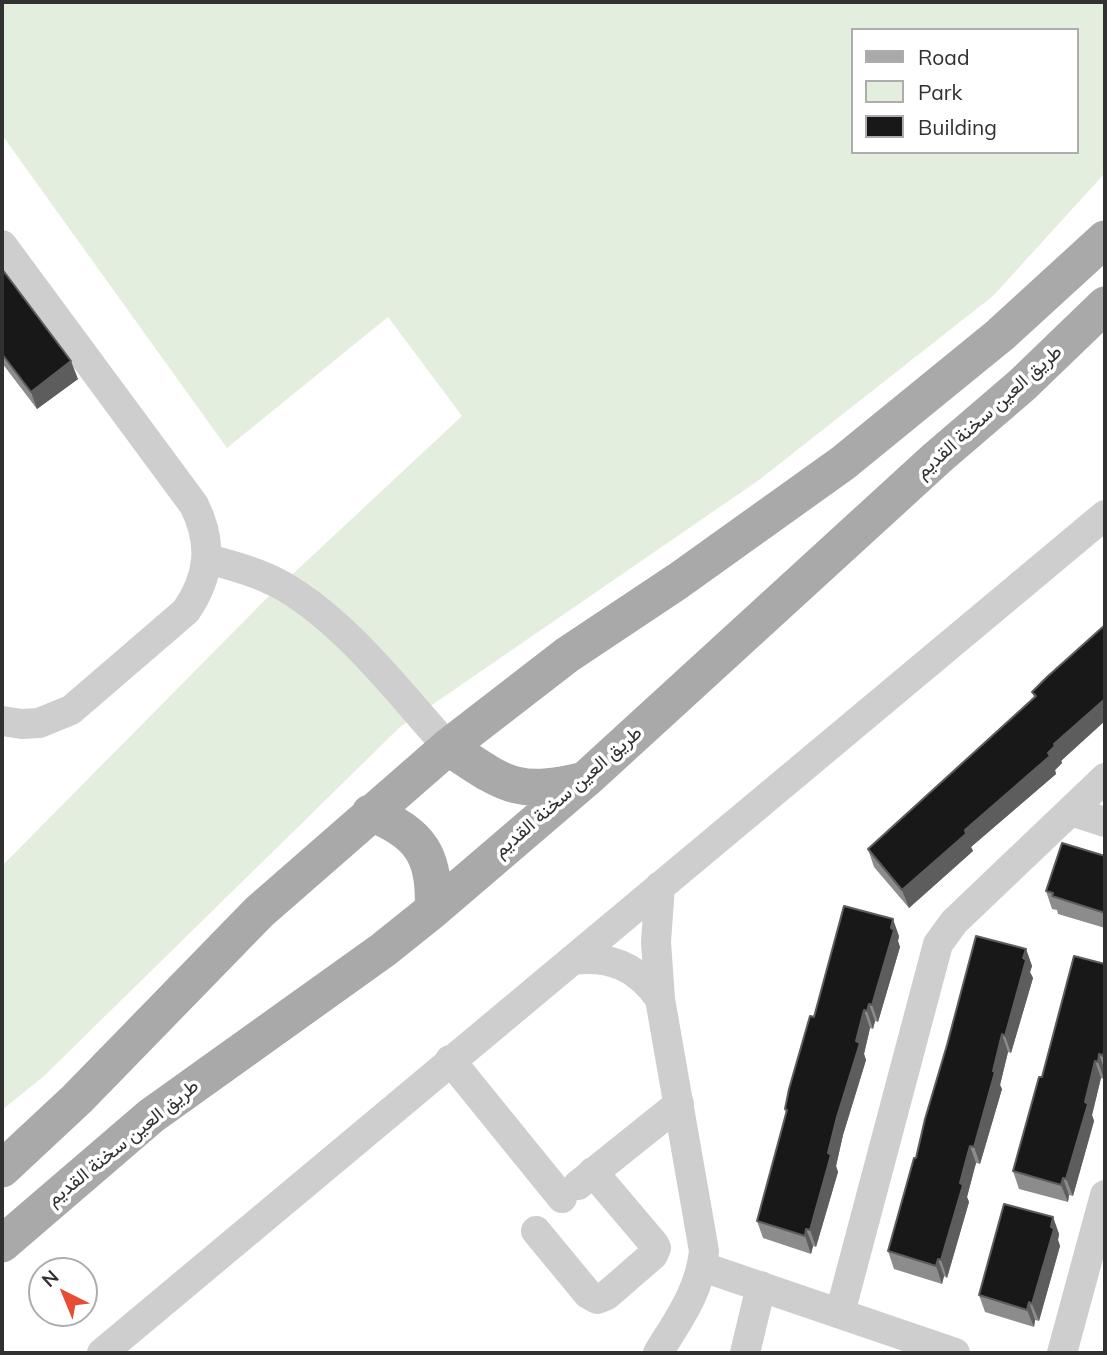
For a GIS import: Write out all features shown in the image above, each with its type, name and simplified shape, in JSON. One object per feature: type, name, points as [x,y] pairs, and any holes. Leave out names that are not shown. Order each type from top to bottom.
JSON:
[{"type":"main road","points":[[2,1169],[77,1099],[259,912],[448,747],[567,655],[678,581],[842,463],[1000,335],[1105,239]]},
{"type":"main road","name":"طريق العين سخنة القديم","points":[[2,1244],[152,1116],[383,950],[433,910],[586,779],[937,458],[1023,385],[1105,305]]},
{"type":"main road","points":[[448,747],[501,781],[526,788],[552,788],[586,779]]},
{"type":"main road","points":[[370,813],[394,822],[414,838],[428,859],[434,884],[433,910]]},
{"type":"street","points":[[2,245],[194,505],[205,531],[208,559],[197,596],[186,611],[71,710],[39,723],[2,721]]},
{"type":"street","points":[[102,1353],[1105,515]]},
{"type":"street","points":[[208,559],[249,570],[283,586],[311,606],[365,655],[448,747]]},
{"type":"street","points":[[840,1313],[938,944],[954,922],[1105,778]]},
{"type":"street","points":[[1071,811],[1105,822]]},
{"type":"street","points":[[658,1353],[695,1290],[703,1267],[703,1236],[660,999],[656,942],[660,886]]},
{"type":"street","points":[[572,960],[601,958],[629,968],[641,976],[660,999]]},
{"type":"street","points":[[450,1060],[558,1202],[679,1104]]},
{"type":"street","points":[[536,1231],[588,1294],[597,1299],[607,1295],[653,1255],[656,1248],[654,1244],[593,1172]]},
{"type":"street","points":[[1062,1353],[1105,1194]]},
{"type":"street","points":[[703,1267],[955,1353]]},
{"type":"street","points":[[745,1353],[761,1286]]},
{"type":"green space","points":[[2,2],[1105,2],[1105,173],[993,296],[759,480],[400,727],[44,1076],[2,1110],[2,866],[266,599],[462,416],[388,317],[227,448],[2,135]]},
{"type":"building","points":[[2,269],[71,361],[31,392],[2,354]]},
{"type":"building","points":[[1105,625],[1105,699],[1054,744],[1048,753],[1050,756],[965,830],[966,834],[902,890],[868,849],[1036,696],[1032,692]]},
{"type":"building","points":[[1062,843],[1105,856],[1105,913],[1052,896],[1053,893],[1046,891]]},
{"type":"building","points":[[844,906],[893,919],[891,928],[894,930],[872,1005],[869,1004],[867,1011],[864,1010],[856,1041],[860,1043],[837,1117],[828,1153],[831,1155],[810,1230],[806,1229],[805,1236],[757,1221],[787,1110],[789,1089],[810,1016],[814,1017]]},
{"type":"building","points":[[976,936],[1026,949],[1023,958],[1026,960],[1005,1036],[1002,1034],[993,1071],[995,1072],[974,1147],[970,1146],[968,1153],[960,1183],[963,1185],[941,1260],[938,1259],[936,1266],[888,1251]]},
{"type":"building","points":[[1074,956],[1105,964],[1105,1047],[1103,1056],[1099,1054],[1098,1062],[1095,1061],[1085,1102],[1088,1104],[1066,1179],[1063,1178],[1061,1185],[1013,1171],[1039,1077],[1042,1077]]},
{"type":"building","points":[[1004,1204],[1053,1217],[1051,1227],[1054,1229],[1032,1304],[1029,1302],[1027,1310],[979,1295]]}]
